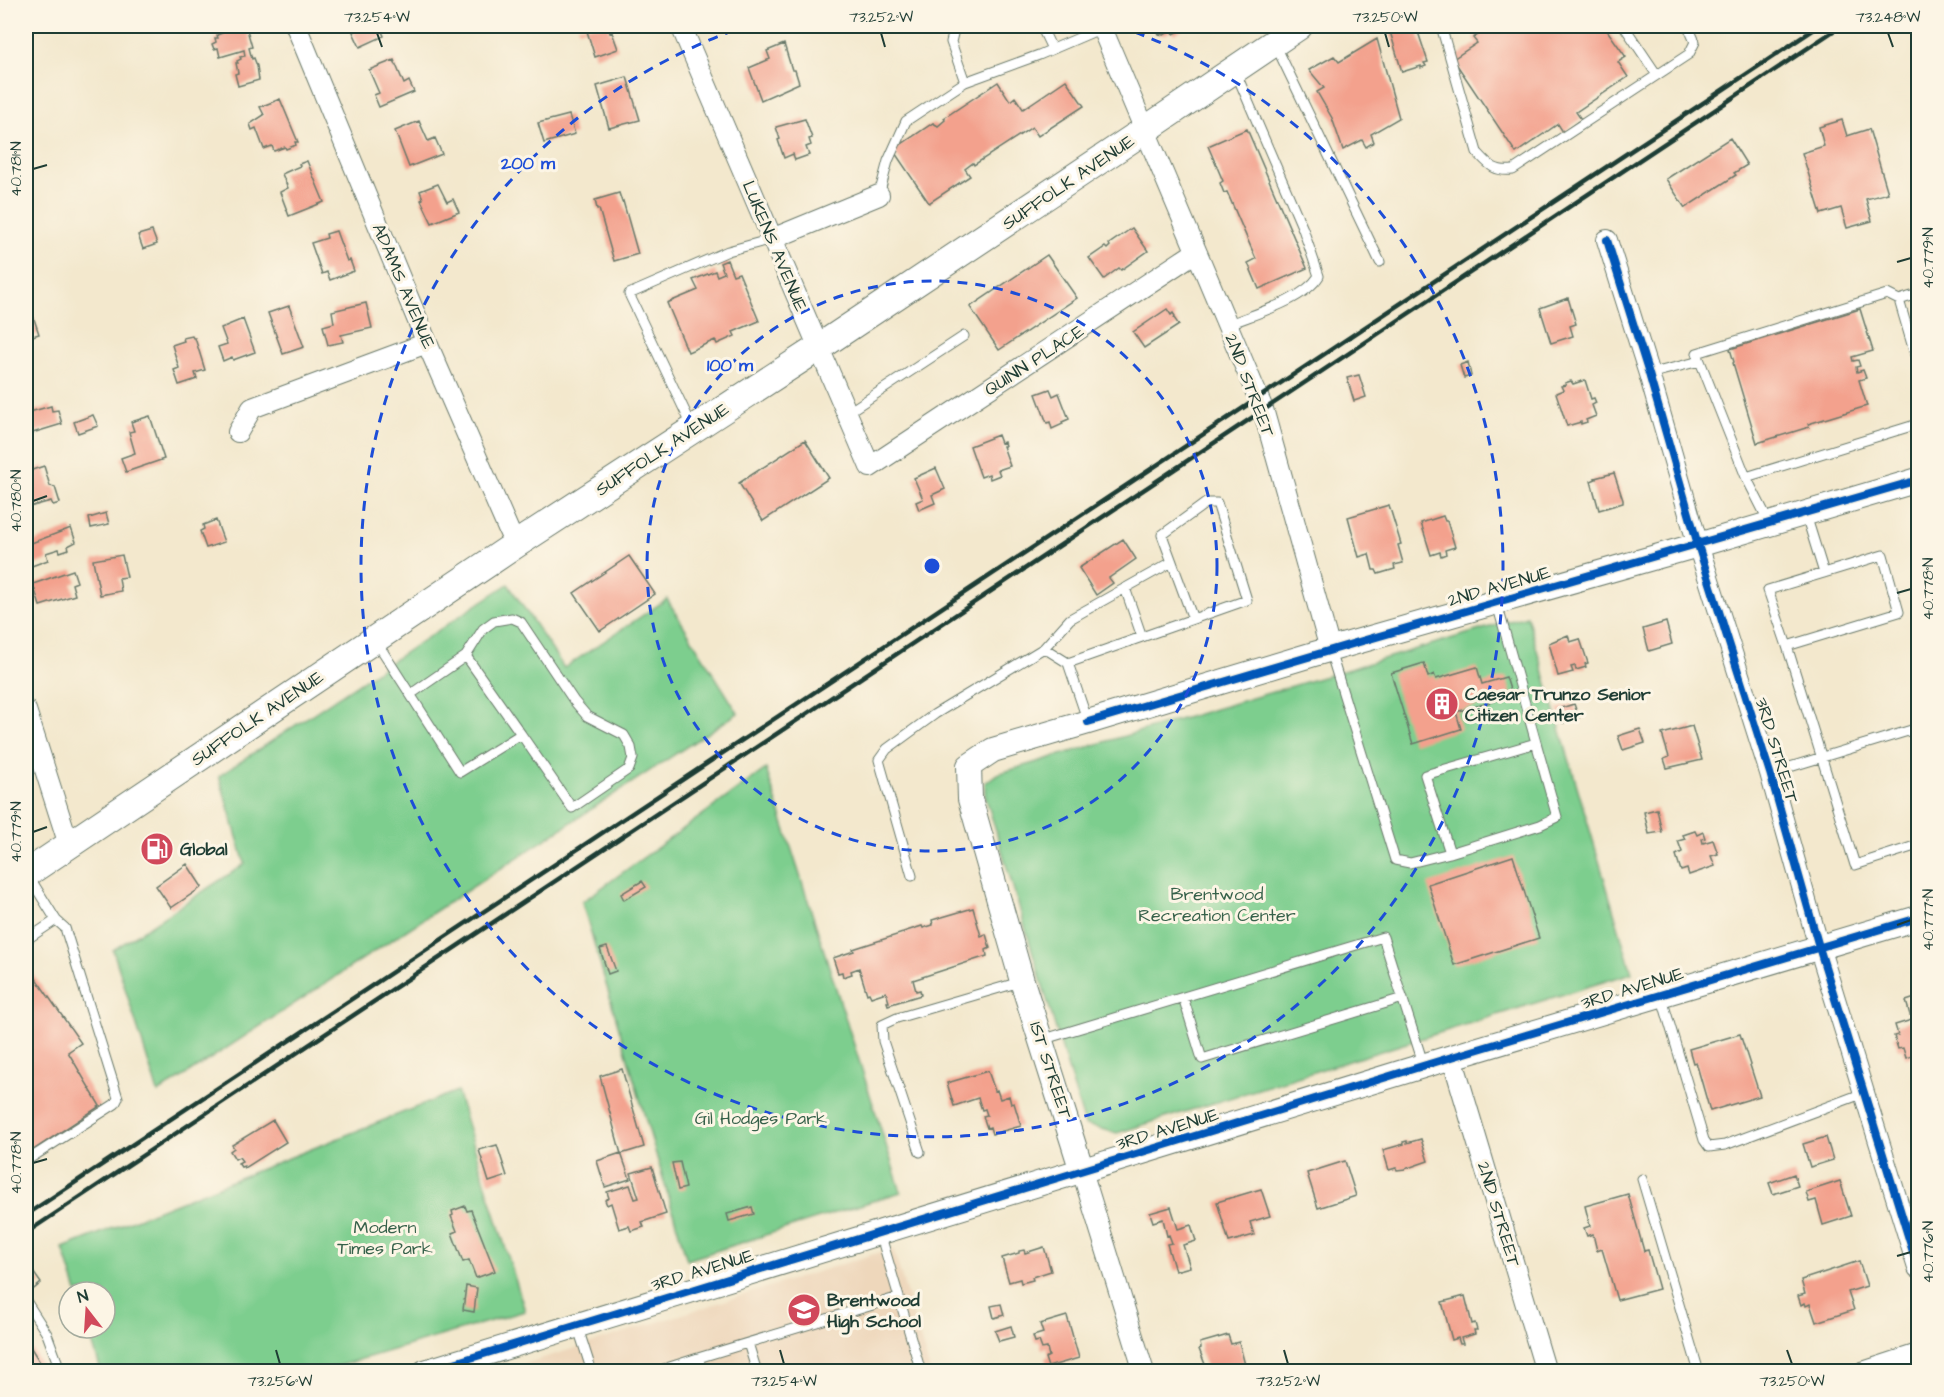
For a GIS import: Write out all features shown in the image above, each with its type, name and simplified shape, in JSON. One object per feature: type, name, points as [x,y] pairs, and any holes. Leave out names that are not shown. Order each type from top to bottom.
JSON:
[{"type":"main road","name":"SUFFOLK AVENUE","points":[[26,873],[515,545],[818,348],[1299,26]]},
{"type":"street","name":"ADAMS AVENUE","points":[[296,26],[515,545]]},
{"type":"street","name":"LUKENS AVENUE","points":[[681,26],[870,467]]},
{"type":"street","name":"2ND STREET","points":[[1102,27],[1263,410],[1330,649]]},
{"type":"street","points":[[772,239],[879,195]]},
{"type":"street","name":"3RD STREET","points":[[1607,240],[1698,545],[1770,773],[1819,947],[1918,1268]]},
{"type":"street","name":"QUINN PLACE","points":[[870,467],[1196,252]]},
{"type":"street","points":[[237,432],[252,408],[428,343]]},
{"type":"street","name":"2ND AVENUE","points":[[969,766],[993,750],[1330,649],[1918,480]]},
{"type":"street","points":[[26,710],[69,845]]},
{"type":"street","name":"1ST STREET","points":[[969,766],[970,799],[1022,981],[1144,1371]]},
{"type":"street","name":"3RD AVENUE","points":[[424,1371],[1452,1057],[1918,918]]},
{"type":"street","name":"2ND STREET","points":[[1452,1057],[1546,1371]]},
{"type":"street","points":[[1863,1371],[1918,1354]]},
{"type":"lane","points":[[958,26],[955,27],[951,42],[965,82]]},
{"type":"lane","points":[[1041,26],[1052,49]]},
{"type":"lane","points":[[1441,26],[1477,152],[1491,166],[1503,171],[1513,170],[1689,54],[1695,42],[1688,26]]},
{"type":"lane","points":[[1624,26],[1657,75]]},
{"type":"lane","points":[[879,195],[888,161],[906,121],[965,82],[1102,27]]},
{"type":"lane","points":[[1274,42],[1380,262]]},
{"type":"lane","points":[[1227,325],[1290,299],[1312,286],[1319,276],[1303,229],[1234,70]]},
{"type":"lane","points":[[694,428],[629,294],[728,251],[772,239]]},
{"type":"lane","points":[[1770,523],[1746,477],[1697,353],[1887,294],[1899,300],[1916,346],[1918,365]]},
{"type":"lane","points":[[1899,300],[1918,294]]},
{"type":"lane","points":[[847,413],[964,336]]},
{"type":"lane","points":[[1649,375],[1700,361]]},
{"type":"lane","points":[[1746,477],[1918,424]]},
{"type":"lane","points":[[1068,663],[1193,619],[1246,600],[1217,503],[1206,504],[1162,535],[1193,619]]},
{"type":"lane","points":[[1806,513],[1824,573]]},
{"type":"lane","points":[[1787,646],[1899,612],[1882,555],[1768,590],[1855,865],[1918,845]]},
{"type":"lane","points":[[912,876],[879,760],[887,749],[935,714],[1044,648],[1070,619],[1172,562]]},
{"type":"lane","points":[[1125,588],[1142,637]]},
{"type":"lane","points":[[1330,649],[1395,860],[1410,863],[1450,853],[1540,825],[1557,817],[1496,602]]},
{"type":"lane","points":[[411,694],[466,656],[483,630],[494,621],[512,618],[521,622],[574,701],[587,716],[624,735],[631,747],[633,759],[629,769],[572,808],[466,656]]},
{"type":"lane","points":[[375,639],[460,772],[521,734]]},
{"type":"lane","points":[[1044,648],[1068,663],[1088,722]]},
{"type":"lane","points":[[1770,773],[1918,728]]},
{"type":"lane","points":[[1450,853],[1425,775],[1536,743]]},
{"type":"lane","points":[[26,873],[56,920],[65,928],[118,1098],[115,1104],[26,1161]]},
{"type":"lane","points":[[26,940],[56,920]]},
{"type":"lane","points":[[1041,1040],[1383,937],[1424,1066]]},
{"type":"lane","points":[[920,1152],[883,1041],[882,1025],[897,1018],[1022,981]]},
{"type":"lane","points":[[1661,994],[1704,1140],[1709,1147],[1725,1145],[1864,1093]]},
{"type":"lane","points":[[1183,997],[1202,1059],[1403,998]]},
{"type":"lane","points":[[1642,1179],[1699,1371]]},
{"type":"lane","points":[[879,1231],[921,1371]]},
{"type":"lane","points":[[654,1371],[899,1297]]},
{"type":"lane","points":[[26,1301],[47,1334],[61,1371]]},
{"type":"lane","points":[[576,1325],[592,1371]]},
{"type":"lane","points":[[748,1343],[757,1371]]},
{"type":"lane","points":[[699,1358],[703,1371]]},
{"type":"shaded area","name":"Brentwood High School","points":[[893,1248],[930,1371],[499,1372]]},
{"type":"green space","points":[[508,584],[564,668],[667,599],[738,713],[158,1093],[113,950],[245,864],[219,776]]},
{"type":"green space","name":"Brentwood Recreation Center","points":[[1527,616],[1632,973],[1117,1133],[1085,1125],[985,795],[985,783],[997,774]]},
{"type":"green space","name":"Gil Hodges Park","points":[[766,769],[901,1192],[687,1260],[582,902]]},
{"type":"green space","name":"Modern Times Park","points":[[457,1091],[525,1311],[321,1371],[101,1371],[92,1340],[117,1340],[117,1280],[73,1280],[63,1248]]},
{"type":"building","points":[[246,26],[252,47],[249,48],[257,66],[259,80],[238,86],[235,74],[238,73],[236,63],[241,59],[240,57],[245,56],[244,50],[220,57],[218,48],[214,49],[212,44],[216,42],[217,35],[222,33],[221,27]]},
{"type":"building","points":[[353,26],[384,26],[380,27],[384,36],[360,47],[353,32],[355,31]]},
{"type":"building","points":[[578,26],[608,26],[618,49],[595,57],[586,28],[579,30]]},
{"type":"building","points":[[1155,26],[1187,27],[1174,34],[1171,28],[1164,35],[1159,34]]},
{"type":"building","points":[[1398,26],[1408,28],[1416,26],[1428,62],[1424,63],[1426,66],[1402,72],[1389,28]]},
{"type":"building","points":[[1492,26],[1604,26],[1626,57],[1618,62],[1628,77],[1576,112],[1581,119],[1563,132],[1558,124],[1516,153],[1453,59],[1477,43],[1473,38]]},
{"type":"building","points":[[1377,39],[1399,118],[1371,134],[1374,142],[1366,147],[1362,140],[1343,150],[1332,118],[1317,92],[1324,88],[1309,70],[1334,56],[1339,62]]},
{"type":"building","points":[[784,44],[792,70],[795,70],[799,83],[761,100],[749,68],[770,59],[767,51]]},
{"type":"building","points":[[394,60],[404,84],[409,81],[414,92],[379,107],[374,95],[379,93],[369,70]]},
{"type":"building","points":[[627,77],[640,120],[609,128],[597,86]]},
{"type":"building","points":[[1066,80],[1084,106],[1038,136],[1032,127],[974,165],[973,163],[965,169],[970,176],[929,203],[893,150],[933,123],[938,126],[945,120],[944,118],[998,82],[1010,101],[1015,97],[1023,109]]},
{"type":"building","points":[[280,99],[298,142],[286,149],[285,147],[274,151],[272,146],[264,149],[256,128],[252,130],[250,124],[264,115],[260,107]]},
{"type":"building","points":[[569,115],[575,134],[544,143],[538,123]]},
{"type":"building","points":[[805,119],[812,138],[809,139],[811,145],[806,147],[809,155],[795,160],[793,154],[784,158],[776,127]]},
{"type":"building","points":[[1842,120],[1847,136],[1869,129],[1888,193],[1866,199],[1872,221],[1847,228],[1841,208],[1821,214],[1802,153],[1824,146],[1819,127]]},
{"type":"building","points":[[419,121],[428,141],[435,138],[442,154],[409,167],[395,131]]},
{"type":"building","points":[[1247,129],[1307,268],[1259,289],[1248,263],[1256,259],[1227,192],[1224,193],[1220,183],[1223,181],[1208,146]]},
{"type":"building","points":[[1730,138],[1747,165],[1734,173],[1736,175],[1685,208],[1666,179]]},
{"type":"building","points":[[307,161],[324,202],[289,216],[280,192],[288,188],[282,174]]},
{"type":"building","points":[[438,184],[447,202],[453,199],[459,212],[432,223],[421,200],[423,199],[420,191]]},
{"type":"building","points":[[619,193],[638,254],[614,261],[595,200]]},
{"type":"building","points":[[1132,228],[1148,251],[1104,279],[1089,258],[1105,247],[1107,249],[1109,244]]},
{"type":"building","points":[[152,231],[157,244],[143,249],[138,235]]},
{"type":"building","points":[[336,231],[347,261],[350,260],[354,271],[330,280],[327,272],[322,274],[311,243],[327,238],[326,234]]},
{"type":"building","points":[[1047,255],[1077,298],[999,350],[970,307]]},
{"type":"building","points":[[727,260],[733,275],[739,273],[759,321],[733,332],[735,336],[717,344],[715,340],[688,352],[667,303],[698,290],[693,280],[715,271],[717,276],[724,273],[720,263]]},
{"type":"building","points":[[1568,298],[1576,324],[1570,326],[1573,336],[1551,343],[1540,308]]},
{"type":"building","points":[[366,303],[372,328],[341,335],[343,342],[328,345],[323,326],[334,323],[332,311]]},
{"type":"building","points":[[289,306],[304,347],[283,354],[268,313]]},
{"type":"building","points":[[30,307],[39,334],[26,338],[26,309]]},
{"type":"building","points":[[1167,309],[1171,315],[1173,313],[1179,325],[1144,348],[1133,332]]},
{"type":"building","points":[[1860,309],[1873,351],[1852,357],[1853,361],[1858,360],[1860,366],[1856,367],[1857,372],[1863,370],[1866,378],[1859,380],[1867,406],[1757,443],[1730,349]]},
{"type":"building","points":[[243,319],[255,352],[223,361],[218,347],[227,344],[221,328]]},
{"type":"building","points":[[192,336],[195,338],[205,370],[195,373],[197,379],[179,385],[174,370],[179,368],[172,345],[184,341],[183,338]]},
{"type":"building","points":[[1468,362],[1471,376],[1464,378],[1460,365]]},
{"type":"building","points":[[1359,375],[1366,397],[1354,401],[1347,378]]},
{"type":"building","points":[[1585,380],[1591,399],[1594,398],[1596,403],[1592,405],[1596,416],[1586,420],[1587,422],[1567,426],[1556,393],[1563,390],[1561,386],[1566,385],[1565,383],[1571,381],[1573,384]]},
{"type":"building","points":[[1050,389],[1053,396],[1059,393],[1069,419],[1052,429],[1050,422],[1047,423],[1036,394]]},
{"type":"building","points":[[51,406],[52,411],[58,410],[62,424],[26,435],[26,413]]},
{"type":"building","points":[[93,415],[98,426],[78,433],[74,422]]},
{"type":"building","points":[[150,416],[164,459],[126,472],[121,458],[135,453],[129,432],[134,431],[131,422]]},
{"type":"building","points":[[998,435],[1001,443],[1004,442],[1005,446],[1003,446],[1010,466],[998,470],[1000,475],[990,479],[989,474],[981,477],[970,446]]},
{"type":"building","points":[[805,440],[829,478],[763,521],[739,483]]},
{"type":"building","points":[[44,466],[50,486],[55,487],[60,503],[53,505],[51,501],[29,507],[26,496],[26,472]]},
{"type":"building","points":[[936,468],[945,489],[932,495],[935,503],[919,510],[916,502],[923,499],[914,478]]},
{"type":"building","points":[[1614,473],[1623,503],[1599,510],[1591,481]]},
{"type":"building","points":[[1389,505],[1401,544],[1398,545],[1403,563],[1394,565],[1395,569],[1378,574],[1376,570],[1373,570],[1369,554],[1359,557],[1348,517]]},
{"type":"building","points":[[106,513],[109,524],[91,528],[89,518]]},
{"type":"building","points":[[1443,516],[1447,521],[1455,547],[1445,550],[1446,554],[1441,556],[1440,552],[1431,555],[1421,523]]},
{"type":"building","points":[[216,520],[224,542],[206,548],[200,531],[204,529],[203,525]]},
{"type":"building","points":[[71,528],[76,542],[68,546],[69,549],[46,553],[48,560],[29,567],[26,545]]},
{"type":"building","points":[[1123,539],[1136,559],[1109,578],[1113,583],[1096,595],[1079,568]]},
{"type":"building","points":[[122,555],[127,577],[119,578],[121,591],[100,595],[93,560]]},
{"type":"building","points":[[629,556],[655,594],[600,631],[574,593]]},
{"type":"building","points":[[73,570],[77,582],[72,584],[75,595],[40,606],[33,584]]},
{"type":"building","points":[[1666,622],[1672,644],[1649,651],[1643,629]]},
{"type":"building","points":[[1568,635],[1570,642],[1580,639],[1588,663],[1585,664],[1586,667],[1576,670],[1575,666],[1571,667],[1573,672],[1558,676],[1549,643]]},
{"type":"building","name":"Caesar Trunzo Senior Citizen Center","points":[[1424,663],[1428,677],[1434,674],[1436,679],[1477,667],[1482,684],[1506,677],[1512,696],[1456,712],[1461,729],[1413,744],[1391,673]]},
{"type":"building","points":[[1574,704],[1579,718],[1563,723],[1558,709]]},
{"type":"building","points":[[1692,726],[1702,760],[1667,768],[1664,759],[1669,757],[1662,734]]},
{"type":"building","points":[[1640,729],[1645,743],[1623,750],[1618,736]]},
{"type":"building","points":[[1657,809],[1662,832],[1649,834],[1644,812]]},
{"type":"building","points":[[1695,831],[1697,835],[1703,832],[1705,838],[1702,839],[1703,843],[1713,840],[1718,854],[1711,856],[1715,866],[1689,875],[1687,869],[1681,871],[1676,855],[1682,852],[1678,841],[1685,839],[1683,835]]},
{"type":"building","points":[[1513,856],[1539,938],[1454,965],[1428,884]]},
{"type":"building","points":[[187,864],[202,887],[171,908],[156,886]]},
{"type":"building","points":[[642,881],[646,887],[624,900],[621,894]]},
{"type":"building","points":[[973,908],[981,936],[986,934],[990,948],[986,950],[987,956],[913,980],[916,991],[920,990],[921,995],[888,1005],[886,992],[871,997],[869,993],[867,994],[859,968],[843,977],[842,972],[838,973],[833,958],[903,932],[933,925],[932,920]]},
{"type":"building","points":[[607,947],[616,971],[608,974],[600,949]]},
{"type":"building","points":[[30,970],[81,1043],[68,1052],[100,1106],[26,1155],[26,973]]},
{"type":"building","points":[[1918,997],[1918,1054],[1906,1058],[1903,1048],[1898,1049],[1894,1036],[1898,1035],[1895,1025],[1915,1019],[1913,1014],[1910,1015],[1906,1001]]},
{"type":"building","points":[[1740,1034],[1760,1096],[1710,1111],[1696,1062],[1693,1063],[1689,1049]]},
{"type":"building","points":[[622,1069],[644,1147],[621,1154],[600,1076]]},
{"type":"building","points":[[988,1071],[1000,1099],[1009,1096],[1011,1104],[1014,1103],[1021,1126],[992,1134],[983,1116],[987,1115],[985,1109],[982,1110],[978,1098],[954,1106],[947,1083]]},
{"type":"building","points":[[273,1120],[286,1142],[245,1168],[241,1167],[238,1163],[242,1161],[239,1157],[235,1159],[230,1151],[234,1148],[232,1145]]},
{"type":"building","points":[[1826,1137],[1833,1160],[1810,1167],[1803,1144]]},
{"type":"building","points":[[1421,1139],[1428,1161],[1405,1169],[1389,1170],[1383,1150],[1404,1144],[1403,1142]]},
{"type":"building","points":[[497,1145],[507,1176],[489,1182],[479,1150]]},
{"type":"building","points":[[621,1153],[630,1179],[605,1187],[597,1161]]},
{"type":"building","points":[[1345,1161],[1356,1196],[1318,1208],[1307,1173]]},
{"type":"building","points":[[680,1162],[686,1188],[678,1190],[672,1163]]},
{"type":"building","points":[[652,1167],[666,1214],[642,1222],[644,1227],[631,1231],[629,1226],[619,1229],[611,1203],[607,1205],[605,1200],[609,1198],[607,1192],[630,1185],[635,1199],[639,1198],[631,1173]]},
{"type":"building","points":[[1794,1174],[1798,1186],[1773,1194],[1769,1183]]},
{"type":"building","points":[[1840,1181],[1851,1216],[1823,1225],[1816,1200],[1809,1202],[1806,1192]]},
{"type":"building","points":[[1261,1189],[1270,1216],[1250,1222],[1254,1235],[1229,1242],[1217,1202]]},
{"type":"building","points":[[1628,1194],[1644,1251],[1648,1250],[1659,1289],[1617,1300],[1602,1249],[1597,1251],[1593,1234],[1587,1236],[1584,1228],[1590,1226],[1585,1206]]},
{"type":"building","points":[[465,1206],[467,1211],[471,1210],[495,1271],[476,1278],[469,1260],[463,1262],[452,1233],[457,1231],[451,1216],[452,1211]]},
{"type":"building","points":[[752,1207],[754,1214],[729,1221],[727,1214]]},
{"type":"building","points":[[1171,1207],[1178,1229],[1191,1225],[1196,1241],[1183,1245],[1190,1267],[1175,1271],[1167,1244],[1172,1243],[1169,1235],[1167,1236],[1163,1219],[1153,1222],[1150,1213]]},
{"type":"building","points":[[1044,1247],[1051,1271],[1032,1277],[1033,1280],[1021,1283],[1020,1279],[1009,1282],[1002,1258],[1019,1253],[1019,1251],[1024,1250],[1025,1253]]},
{"type":"building","points":[[1859,1261],[1867,1286],[1848,1292],[1854,1310],[1816,1322],[1810,1304],[1801,1305],[1798,1296],[1805,1294],[1801,1280]]},
{"type":"building","points":[[26,1262],[41,1283],[30,1292],[26,1285]]},
{"type":"building","points":[[466,1286],[477,1288],[474,1312],[463,1310]]},
{"type":"building","points":[[1465,1296],[1472,1324],[1475,1323],[1477,1330],[1474,1330],[1475,1334],[1461,1338],[1463,1344],[1460,1344],[1458,1338],[1452,1340],[1442,1302]]},
{"type":"building","points":[[1001,1304],[1004,1315],[994,1318],[991,1306]]},
{"type":"building","points":[[1067,1316],[1079,1358],[1048,1367],[1045,1358],[1049,1356],[1047,1348],[1042,1349],[1039,1341],[1035,1342],[1033,1336],[1043,1333],[1040,1324]]},
{"type":"building","points":[[1011,1326],[1014,1337],[999,1341],[995,1331]]},
{"type":"building","points":[[1228,1335],[1231,1344],[1239,1342],[1245,1365],[1236,1368],[1236,1372],[1208,1372],[1199,1349],[1201,1348],[1200,1343]]},
{"type":"building","points":[[26,1340],[46,1372],[26,1372]]},
{"type":"railway","points":[[26,1215],[1819,26]]},
{"type":"railway","points":[[26,1233],[1841,26]]},
{"type":"cycle path","points":[[1607,240],[1649,374],[1698,545],[1770,773],[1819,947],[1918,1268]]},
{"type":"cycle path","points":[[1088,722],[1918,480]]},
{"type":"cycle path","points":[[425,1372],[1452,1057],[1918,918]]},
{"type":"place","name":"Caesar Trunzo Senior Citizen Center","points":[[1442,704]]},
{"type":"place","name":"Global","points":[[157,849]]},
{"type":"place","name":"Brentwood High School","points":[[804,1310]]}]
